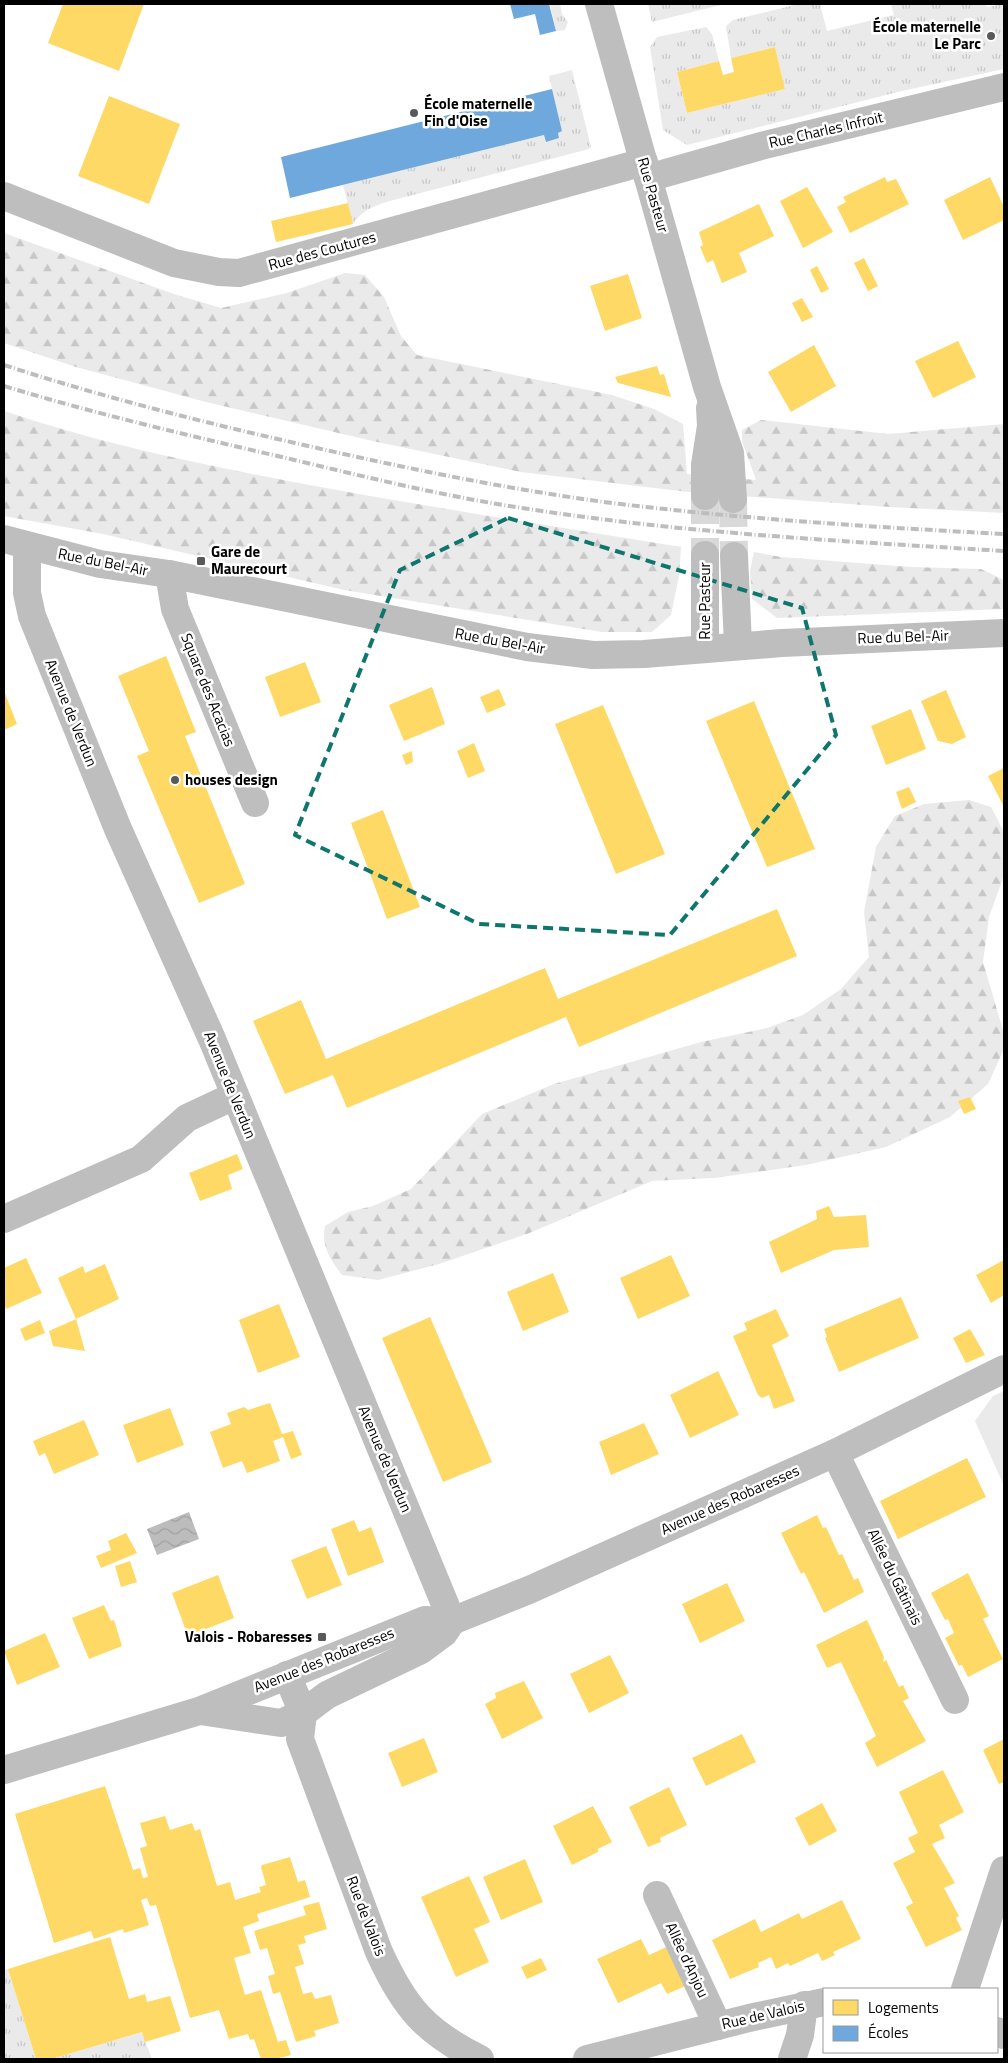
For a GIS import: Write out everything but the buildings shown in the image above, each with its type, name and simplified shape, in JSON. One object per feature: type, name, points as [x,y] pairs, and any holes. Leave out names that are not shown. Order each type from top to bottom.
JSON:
[{"type":"street","name":"Rue Pasteur","points":[[599,4],[707,387],[730,453],[733,499]]},
{"type":"street","name":"Rue Charles Infroit","points":[[646,170],[760,146],[1004,87]]},
{"type":"street","name":"Rue des Coutures","points":[[4,196],[174,263],[220,272],[239,273],[646,170]]},
{"type":"street","name":"Rue Pasteur","points":[[705,496],[705,465],[711,418],[707,387]]},
{"type":"street","name":"Rue du Bel-Air","points":[[16,542],[100,564],[169,574],[535,649],[613,656],[738,645],[1004,633]]},
{"type":"street","name":"Avenue de Verdun","points":[[16,542],[32,616],[118,829],[212,1039],[452,1621]]},
{"type":"street","name":"Rue Pasteur","points":[[705,555],[705,648]]},
{"type":"street","name":"Rue Pasteur","points":[[734,556],[738,645]]},
{"type":"street","name":"Square des Acacias","points":[[169,574],[175,609],[255,803]]},
{"type":"street","points":[[4,1219],[141,1159],[187,1118],[234,1096]]},
{"type":"street","name":"Avenue des Robaresses","points":[[4,1770],[199,1711],[425,1620],[452,1621],[529,1590],[835,1454],[1004,1370]]},
{"type":"street","name":"Allée du Gâtinais","points":[[835,1454],[955,1700]]},
{"type":"street","name":"Avenue des Robaresses","points":[[199,1711],[294,1725],[327,1695],[421,1650],[444,1633],[452,1621]]},
{"type":"street","name":"Rue de Valois","points":[[277,1679],[379,1952],[392,1981],[409,2007],[426,2025],[443,2039],[480,2059]]},
{"type":"street","points":[[965,1988],[1004,1870]]},
{"type":"street","name":"Allée d'Anjou","points":[[656,1895],[718,2026]]},
{"type":"street","points":[[792,2059],[814,2004]]},
{"type":"street","name":"Rue de Valois","points":[[587,2059],[814,2004]]},
{"type":"highlighted area","points":[[508,518],[802,608],[836,735],[670,935],[479,924],[295,835],[400,570]]},
{"type":"green space","points":[[550,4],[560,4],[562,14],[568,22],[565,30],[556,31]]},
{"type":"green space","points":[[648,4],[725,4],[652,22]]},
{"type":"green space","points":[[799,4],[820,4],[827,31],[894,15],[891,4],[986,4],[987,7],[1004,4],[1004,69],[902,91],[687,145],[663,130],[650,47],[657,37],[706,27],[712,34],[719,61],[677,72],[687,113],[785,89],[775,47],[731,58],[726,26],[733,20]]},
{"type":"green space","points":[[572,70],[591,147],[589,149],[386,202],[363,213],[353,224],[343,185],[544,135],[546,142],[559,138],[558,133],[562,131],[549,76]]},
{"type":"green space","points":[[4,233],[174,294],[221,308],[287,293],[345,273],[365,275],[384,297],[401,336],[417,355],[612,395],[654,409],[683,424],[687,474],[756,480],[742,441],[742,430],[761,420],[888,434],[1004,424],[1004,513],[890,507],[688,492],[521,472],[377,442],[206,402],[76,367],[4,343]]},
{"type":"green space","points":[[4,411],[111,443],[256,475],[487,516],[681,547],[679,576],[671,615],[652,632],[602,632],[344,590],[103,534],[4,516]]},
{"type":"green space","points":[[754,552],[781,557],[911,567],[981,569],[1004,580],[1004,609],[777,618],[752,599],[750,571]]},
{"type":"green space","points":[[969,800],[991,807],[1004,832],[1004,875],[989,917],[983,962],[1004,1034],[1004,1049],[988,1084],[950,1117],[886,1147],[806,1165],[714,1178],[652,1181],[527,1234],[439,1264],[378,1280],[342,1275],[325,1246],[325,1226],[348,1212],[373,1206],[411,1189],[482,1114],[554,1084],[701,1042],[767,1028],[803,1015],[841,989],[869,957],[864,912],[876,847],[895,816],[924,804]]},
{"type":"green space","points":[[1004,1391],[1004,1486],[975,1421],[993,1396]]},
{"type":"green space","points":[[8,1969],[36,2059],[4,2059],[4,1970]]},
{"type":"green space","points":[[142,2032],[152,2059],[52,2059]]},
{"type":"water","points":[[189,1512],[199,1539],[157,1555],[147,1529]]},
{"type":"tunnel","points":[[705,496],[705,555]]},
{"type":"tunnel","points":[[733,499],[734,556]]},
{"type":"railway","points":[[4,365],[112,398],[222,426],[413,469],[532,491],[612,503],[710,514],[1004,534]]},
{"type":"railway","points":[[4,386],[109,415],[400,485],[516,507],[698,530],[820,540],[1004,551]]},
{"type":"place","name":"École maternelle Le Parc","points":[[991,36]]},
{"type":"place","name":"École maternelle Fin d'Oise","points":[[414,113]]},
{"type":"place","name":"Gare de Maurecourt","points":[[201,561]]},
{"type":"place","name":"houses design","points":[[175,780]]},
{"type":"place","name":"Valois - Robaresses","points":[[322,1637]]}]
